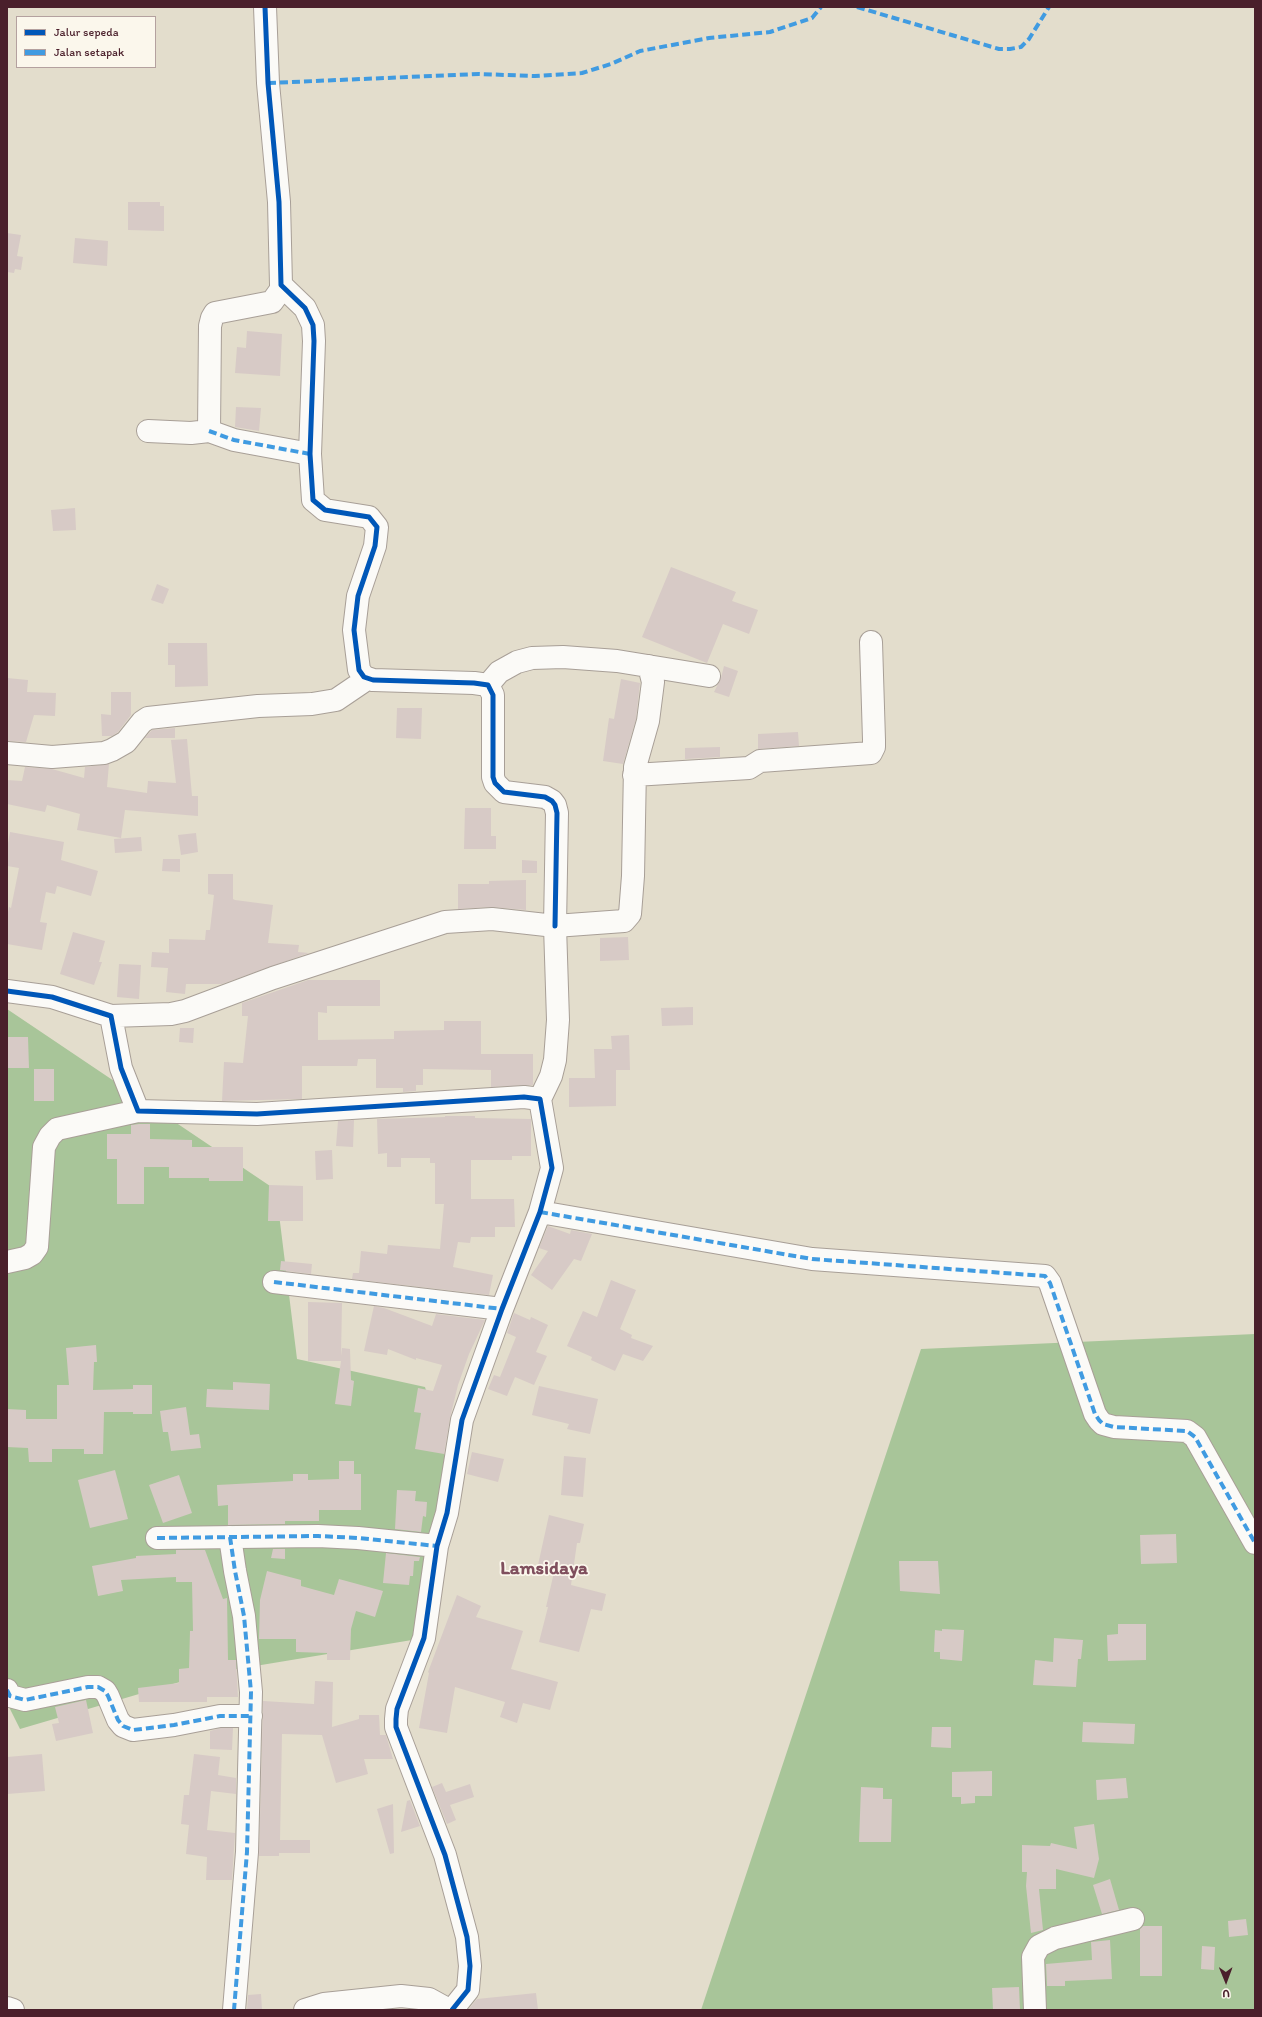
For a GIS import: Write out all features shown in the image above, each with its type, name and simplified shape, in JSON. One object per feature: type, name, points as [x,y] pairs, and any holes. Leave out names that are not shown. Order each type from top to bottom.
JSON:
[{"type":"street","points":[[209,431],[210,326],[212,318],[215,313],[272,302],[282,288],[280,267],[279,202],[268,83],[265,7]]},
{"type":"street","points":[[282,288],[305,308],[313,325],[314,341],[310,454],[313,500],[315,504],[325,510],[370,516],[377,527],[375,546],[358,596],[354,630],[359,670],[364,678],[367,679],[474,683],[488,686]]},
{"type":"street","points":[[148,431],[191,433],[209,431],[234,440],[310,454]]},
{"type":"street","points":[[634,775],[749,768],[760,761],[871,754],[874,747],[871,642]]},
{"type":"street","points":[[488,686],[506,666],[532,658],[563,656],[649,666],[709,676]]},
{"type":"street","points":[[7,991],[52,997],[111,1016],[172,1014],[185,1011],[273,978],[445,922],[492,919],[555,926],[624,921],[630,914],[633,876],[634,775],[648,721],[653,682],[649,666]]},
{"type":"street","points":[[7,753],[52,756],[104,753],[126,742],[142,722],[148,718],[258,706],[318,703],[336,700],[367,679]]},
{"type":"street","points":[[305,2010],[324,2004],[401,1996],[429,1999],[450,2010],[468,1990],[470,1966],[467,1937],[445,1855],[396,1727],[396,1719],[397,1709],[424,1638],[437,1546],[447,1513],[462,1420],[502,1309],[540,1212],[552,1168],[540,1099],[551,1076],[555,1060],[558,1020],[555,926],[557,813],[555,805],[546,797],[504,792],[495,783],[493,777],[493,696],[488,686]]},
{"type":"street","points":[[111,1016],[121,1068],[138,1111]]},
{"type":"street","points":[[7,1262],[25,1258],[32,1254],[37,1247],[44,1147],[50,1136],[57,1129],[138,1111],[257,1114],[516,1098],[540,1099]]},
{"type":"street","points":[[540,1212],[812,1259],[1045,1276],[1050,1283],[1095,1414],[1099,1420],[1103,1424],[1114,1427],[1187,1431],[1195,1437],[1255,1543]]},
{"type":"street","points":[[274,1282],[502,1309]]},
{"type":"street","points":[[157,1538],[318,1536],[437,1546]]},
{"type":"street","points":[[230,1537],[244,1616],[251,1674],[248,1852],[234,2010]]},
{"type":"street","points":[[8,1694],[26,1700],[88,1687],[98,1687],[105,1691],[118,1720],[123,1726],[133,1730],[174,1725],[220,1716],[251,1716]]},
{"type":"street","points":[[1035,2010],[1034,1957],[1039,1946],[1055,1938],[1134,1920]]},
{"type":"street","points":[[7,2008],[13,2010]]},
{"type":"green space","points":[[7,1009],[276,1190],[297,1359],[425,1387],[452,1481],[424,1638],[207,1674],[20,1729],[7,1703]]},
{"type":"green space","points":[[1255,1334],[1255,2010],[701,2010],[921,1349]]},
{"type":"building","points":[[128,202],[160,202],[160,206],[164,206],[164,231],[128,230]]},
{"type":"building","points":[[7,233],[21,235],[17,256],[23,257],[21,270],[15,269],[14,273],[7,272]]},
{"type":"building","points":[[75,238],[108,241],[107,266],[73,263]]},
{"type":"building","points":[[247,331],[282,334],[280,376],[235,373],[237,347],[246,348]]},
{"type":"building","points":[[236,407],[261,408],[259,431],[235,427]]},
{"type":"building","points":[[75,508],[76,530],[53,531],[51,510]]},
{"type":"building","points":[[671,567],[736,592],[732,601],[758,610],[749,634],[723,624],[707,663],[642,637]]},
{"type":"building","points":[[157,584],[169,589],[163,604],[151,600]]},
{"type":"building","points":[[168,643],[207,643],[208,686],[175,687],[175,665],[168,665]]},
{"type":"building","points":[[724,666],[738,671],[729,697],[714,692],[721,678]]},
{"type":"building","points":[[7,678],[28,680],[27,692],[56,693],[55,716],[34,715],[26,742],[7,741]]},
{"type":"building","points":[[621,679],[640,683],[636,719],[623,764],[603,761],[609,718],[614,719]]},
{"type":"building","points":[[111,692],[131,692],[131,715],[118,732],[112,736],[102,736],[101,714],[111,715]]},
{"type":"building","points":[[397,708],[422,708],[421,739],[396,738]]},
{"type":"building","points":[[175,728],[175,738],[145,738],[152,730]]},
{"type":"building","points":[[798,732],[799,746],[758,749],[758,734]]},
{"type":"building","points":[[187,739],[192,796],[198,796],[198,816],[125,810],[121,838],[77,830],[80,814],[47,805],[45,812],[7,804],[7,780],[22,781],[25,767],[52,769],[84,778],[85,767],[109,764],[107,787],[147,793],[148,781],[176,783],[171,740]]},
{"type":"building","points":[[720,747],[720,757],[685,759],[685,748]]},
{"type":"building","points":[[465,808],[491,808],[491,836],[496,836],[496,849],[464,849]]},
{"type":"building","points":[[10,832],[64,842],[61,860],[98,871],[91,896],[57,886],[55,894],[46,892],[40,922],[47,923],[42,950],[7,944],[7,917],[9,907],[11,908],[19,868],[7,866],[7,849]]},
{"type":"building","points":[[196,833],[198,852],[181,855],[178,835]]},
{"type":"building","points":[[141,837],[142,851],[115,853],[114,839]]},
{"type":"building","points":[[163,859],[180,859],[180,872],[162,871]]},
{"type":"building","points":[[522,860],[537,861],[537,873],[522,873]]},
{"type":"building","points":[[208,874],[233,874],[233,899],[235,900],[273,905],[268,943],[299,945],[298,952],[309,953],[222,984],[186,984],[185,994],[166,992],[168,968],[151,967],[152,952],[169,953],[169,939],[205,940],[206,930],[210,930],[214,895],[208,894]]},
{"type":"building","points":[[526,880],[526,910],[491,907],[458,909],[458,884],[489,884],[489,881]]},
{"type":"building","points":[[73,932],[105,941],[99,962],[102,962],[94,985],[60,974]]},
{"type":"building","points":[[628,937],[629,960],[600,961],[600,938]]},
{"type":"building","points":[[119,964],[141,965],[139,999],[117,997]]},
{"type":"building","points":[[308,980],[380,980],[380,1006],[327,1006],[327,1013],[318,1012],[318,1040],[394,1039],[394,1031],[444,1030],[444,1021],[481,1021],[481,1054],[533,1054],[533,1085],[491,1087],[491,1070],[423,1069],[423,1085],[416,1085],[416,1091],[403,1092],[403,1088],[376,1088],[376,1059],[358,1059],[357,1066],[302,1066],[302,1099],[222,1101],[224,1062],[243,1063],[248,1016],[242,1016],[242,1003]]},
{"type":"building","points":[[693,1007],[693,1025],[662,1026],[661,1008]]},
{"type":"building","points":[[180,1028],[194,1028],[193,1043],[179,1042]]},
{"type":"building","points":[[629,1035],[630,1070],[616,1070],[616,1106],[569,1107],[569,1078],[595,1078],[594,1049],[612,1049],[611,1036]]},
{"type":"building","points":[[7,1037],[28,1037],[29,1068],[7,1068]]},
{"type":"building","points":[[34,1069],[54,1069],[54,1101],[34,1101]]},
{"type":"building","points":[[445,1116],[531,1119],[531,1156],[512,1156],[512,1160],[471,1160],[471,1199],[514,1199],[515,1227],[495,1227],[495,1237],[471,1237],[470,1243],[458,1242],[453,1267],[493,1275],[489,1295],[352,1279],[353,1273],[359,1273],[361,1251],[387,1254],[388,1245],[440,1249],[444,1204],[435,1204],[435,1163],[430,1163],[430,1158],[401,1158],[401,1167],[387,1167],[387,1153],[378,1154],[377,1119]]},
{"type":"building","points":[[354,1120],[353,1147],[336,1146],[338,1121]]},
{"type":"building","points":[[150,1124],[150,1139],[192,1140],[192,1147],[243,1147],[243,1181],[209,1181],[209,1178],[169,1178],[169,1167],[144,1167],[144,1204],[117,1204],[117,1159],[107,1159],[107,1134],[131,1134],[131,1125]]},
{"type":"building","points":[[332,1150],[333,1179],[316,1180],[315,1151]]},
{"type":"building","points":[[269,1185],[303,1186],[303,1221],[268,1221]]},
{"type":"building","points":[[548,1226],[570,1234],[571,1230],[592,1234],[581,1261],[574,1259],[552,1290],[531,1275],[548,1251],[539,1248]]},
{"type":"building","points":[[281,1261],[312,1264],[311,1274],[280,1270]]},
{"type":"building","points":[[611,1280],[636,1290],[620,1329],[632,1335],[631,1338],[653,1346],[643,1361],[623,1354],[615,1371],[591,1360],[592,1357],[567,1346],[583,1311],[597,1317]]},
{"type":"building","points":[[308,1302],[342,1303],[341,1356],[342,1348],[350,1349],[351,1380],[354,1381],[351,1406],[335,1404],[341,1361],[308,1361]]},
{"type":"building","points":[[374,1306],[384,1308],[432,1326],[436,1314],[485,1320],[469,1354],[458,1385],[450,1418],[444,1454],[415,1449],[421,1413],[414,1412],[418,1388],[433,1391],[442,1365],[416,1358],[416,1360],[388,1349],[387,1355],[364,1351]]},
{"type":"building","points":[[514,1313],[530,1320],[531,1317],[548,1325],[536,1352],[547,1356],[534,1385],[515,1377],[507,1396],[488,1389],[494,1375],[500,1377],[516,1337],[507,1333]]},
{"type":"building","points":[[96,1345],[97,1362],[94,1362],[93,1390],[133,1389],[133,1385],[152,1385],[152,1414],[133,1414],[133,1412],[104,1412],[103,1454],[84,1454],[84,1449],[52,1449],[52,1462],[29,1462],[28,1448],[7,1447],[7,1409],[26,1410],[26,1419],[57,1419],[57,1385],[69,1385],[66,1348]]},
{"type":"building","points":[[233,1382],[270,1384],[269,1410],[206,1407],[207,1389],[233,1390]]},
{"type":"building","points":[[539,1386],[598,1399],[590,1434],[567,1429],[569,1424],[532,1415]]},
{"type":"building","points":[[186,1407],[190,1435],[199,1434],[201,1448],[171,1451],[168,1432],[163,1432],[160,1411]]},
{"type":"building","points":[[472,1452],[504,1459],[498,1482],[467,1474]]},
{"type":"building","points":[[564,1456],[586,1458],[583,1497],[561,1495]]},
{"type":"building","points":[[339,1461],[354,1461],[354,1474],[361,1474],[361,1510],[319,1510],[319,1521],[285,1521],[285,1524],[228,1525],[228,1505],[218,1506],[217,1485],[293,1481],[293,1474],[308,1474],[308,1480],[339,1479]]},
{"type":"building","points":[[115,1470],[128,1519],[90,1528],[78,1480]]},
{"type":"building","points":[[179,1475],[192,1513],[163,1523],[149,1485]]},
{"type":"building","points":[[397,1490],[416,1491],[415,1501],[427,1502],[426,1517],[423,1516],[421,1532],[395,1529]]},
{"type":"building","points":[[549,1515],[584,1524],[580,1543],[577,1543],[571,1585],[606,1594],[602,1611],[591,1609],[579,1652],[539,1642],[548,1607],[546,1607],[555,1568],[538,1565]]},
{"type":"building","points":[[1176,1534],[1177,1563],[1141,1564],[1140,1535]]},
{"type":"building","points":[[273,1549],[285,1549],[285,1559],[271,1558]]},
{"type":"building","points":[[176,1550],[205,1550],[223,1599],[227,1598],[228,1660],[236,1660],[238,1697],[207,1697],[207,1702],[139,1702],[138,1688],[179,1683],[179,1669],[189,1668],[190,1631],[193,1631],[192,1582],[176,1582],[176,1577],[121,1580],[123,1591],[98,1596],[92,1566],[136,1558],[136,1556],[176,1554]]},
{"type":"building","points":[[386,1553],[420,1557],[419,1561],[414,1561],[413,1576],[410,1576],[409,1585],[383,1583]]},
{"type":"building","points":[[899,1561],[938,1561],[940,1594],[900,1591]]},
{"type":"building","points":[[267,1571],[301,1580],[301,1586],[334,1595],[339,1579],[383,1591],[375,1617],[356,1611],[351,1629],[350,1660],[327,1660],[327,1653],[296,1652],[296,1639],[259,1639],[260,1600]]},
{"type":"building","points":[[457,1595],[481,1606],[476,1617],[523,1631],[511,1669],[558,1682],[550,1710],[523,1703],[517,1723],[500,1717],[505,1702],[455,1687],[447,1733],[419,1728],[428,1672]]},
{"type":"building","points":[[1118,1624],[1146,1624],[1146,1660],[1108,1661],[1107,1635],[1118,1634]]},
{"type":"building","points":[[942,1629],[964,1630],[962,1661],[940,1659],[940,1652],[934,1652],[935,1630],[942,1631]]},
{"type":"building","points":[[1054,1638],[1083,1640],[1081,1659],[1078,1659],[1076,1687],[1033,1685],[1035,1660],[1053,1662]]},
{"type":"building","points":[[315,1681],[333,1682],[332,1727],[359,1719],[359,1715],[379,1715],[380,1735],[386,1735],[393,1759],[364,1759],[368,1774],[336,1783],[322,1735],[282,1734],[280,1840],[310,1840],[310,1853],[279,1853],[279,1856],[259,1856],[263,1701],[314,1704]]},
{"type":"building","points":[[86,1700],[93,1733],[56,1741],[52,1724],[59,1723],[55,1707]]},
{"type":"building","points":[[1083,1722],[1135,1724],[1134,1744],[1082,1742]]},
{"type":"building","points":[[932,1727],[951,1727],[951,1748],[931,1747]]},
{"type":"building","points":[[221,1728],[233,1728],[232,1750],[210,1749],[210,1731]]},
{"type":"building","points":[[42,1754],[45,1791],[7,1794],[7,1757]]},
{"type":"building","points":[[194,1754],[220,1757],[218,1775],[236,1778],[236,1794],[211,1791],[207,1830],[235,1833],[232,1880],[206,1880],[207,1857],[186,1854],[189,1825],[181,1824],[184,1795],[189,1795]]},
{"type":"building","points":[[992,1771],[992,1796],[975,1796],[975,1803],[961,1804],[961,1797],[952,1797],[952,1772]]},
{"type":"building","points":[[1126,1778],[1128,1798],[1097,1800],[1096,1780]]},
{"type":"building","points":[[442,1783],[446,1792],[470,1784],[474,1797],[450,1805],[456,1820],[447,1824],[432,1787]]},
{"type":"building","points":[[861,1787],[883,1788],[883,1799],[892,1799],[891,1842],[859,1842]]},
{"type":"building","points":[[410,1800],[420,1826],[401,1832],[407,1801]]},
{"type":"building","points":[[393,1804],[394,1853],[390,1854],[377,1809]]},
{"type":"building","points":[[1094,1824],[1099,1859],[1094,1878],[1056,1869],[1056,1889],[1039,1889],[1043,1930],[1031,1933],[1026,1886],[1027,1872],[1022,1872],[1022,1845],[1050,1846],[1051,1843],[1077,1849],[1074,1827]]},
{"type":"building","points":[[1110,1879],[1119,1910],[1102,1914],[1093,1885]]},
{"type":"building","points":[[1246,1919],[1248,1935],[1229,1937],[1228,1921]]},
{"type":"building","points":[[1143,1926],[1162,1926],[1162,1976],[1140,1976],[1140,1929]]},
{"type":"building","points":[[1110,1940],[1112,1979],[1065,1981],[1065,1986],[1047,1986],[1046,1964],[1092,1960],[1091,1942]]},
{"type":"building","points":[[1202,1946],[1215,1947],[1214,1970],[1201,1969]]},
{"type":"building","points":[[1019,1987],[1020,2010],[993,2010],[992,1988]]},
{"type":"building","points":[[536,1993],[538,2010],[468,2010],[477,1999]]},
{"type":"building","points":[[261,1994],[262,2010],[247,2010],[248,1995]]},
{"type":"marked path","points":[[268,83],[479,74],[535,76],[582,73],[611,64],[640,51],[709,38],[770,32],[812,18],[821,7]]},
{"type":"marked path","points":[[857,7],[999,49],[1021,47],[1029,39],[1049,7]]},
{"type":"marked path","points":[[209,431],[234,440],[310,454]]},
{"type":"marked path","points":[[540,1212],[812,1259],[1045,1276],[1050,1283],[1095,1414],[1099,1420],[1103,1424],[1114,1427],[1187,1431],[1195,1437],[1255,1543]]},
{"type":"marked path","points":[[274,1282],[502,1309]]},
{"type":"marked path","points":[[157,1538],[318,1536],[358,1538],[437,1546]]},
{"type":"marked path","points":[[230,1537],[244,1616],[251,1692],[247,1852],[234,2010]]},
{"type":"marked path","points":[[7,1690],[10,1696],[25,1700],[88,1687],[98,1687],[105,1691],[118,1720],[123,1726],[133,1730],[174,1725],[220,1716],[251,1716]]},
{"type":"cycle path","points":[[265,7],[268,83],[279,202],[281,285],[305,308],[313,325],[314,341],[310,454],[313,500],[325,510],[369,517],[377,527],[375,546],[358,596],[354,630],[359,670],[364,677],[373,680],[474,683],[488,685],[493,695],[493,777],[495,783],[504,792],[545,797],[552,801],[555,805],[557,813],[555,926]]},
{"type":"cycle path","points":[[7,991],[52,997],[111,1016],[121,1068],[138,1111],[257,1114],[524,1097],[540,1099],[552,1168],[540,1212],[502,1309],[462,1420],[447,1513],[437,1546],[424,1638],[397,1709],[396,1719],[396,1727],[445,1855],[467,1937],[470,1966],[468,1990],[452,2010]]},
{"type":"district","name":"Lamsidaya","points":[[544,1569]]}]
